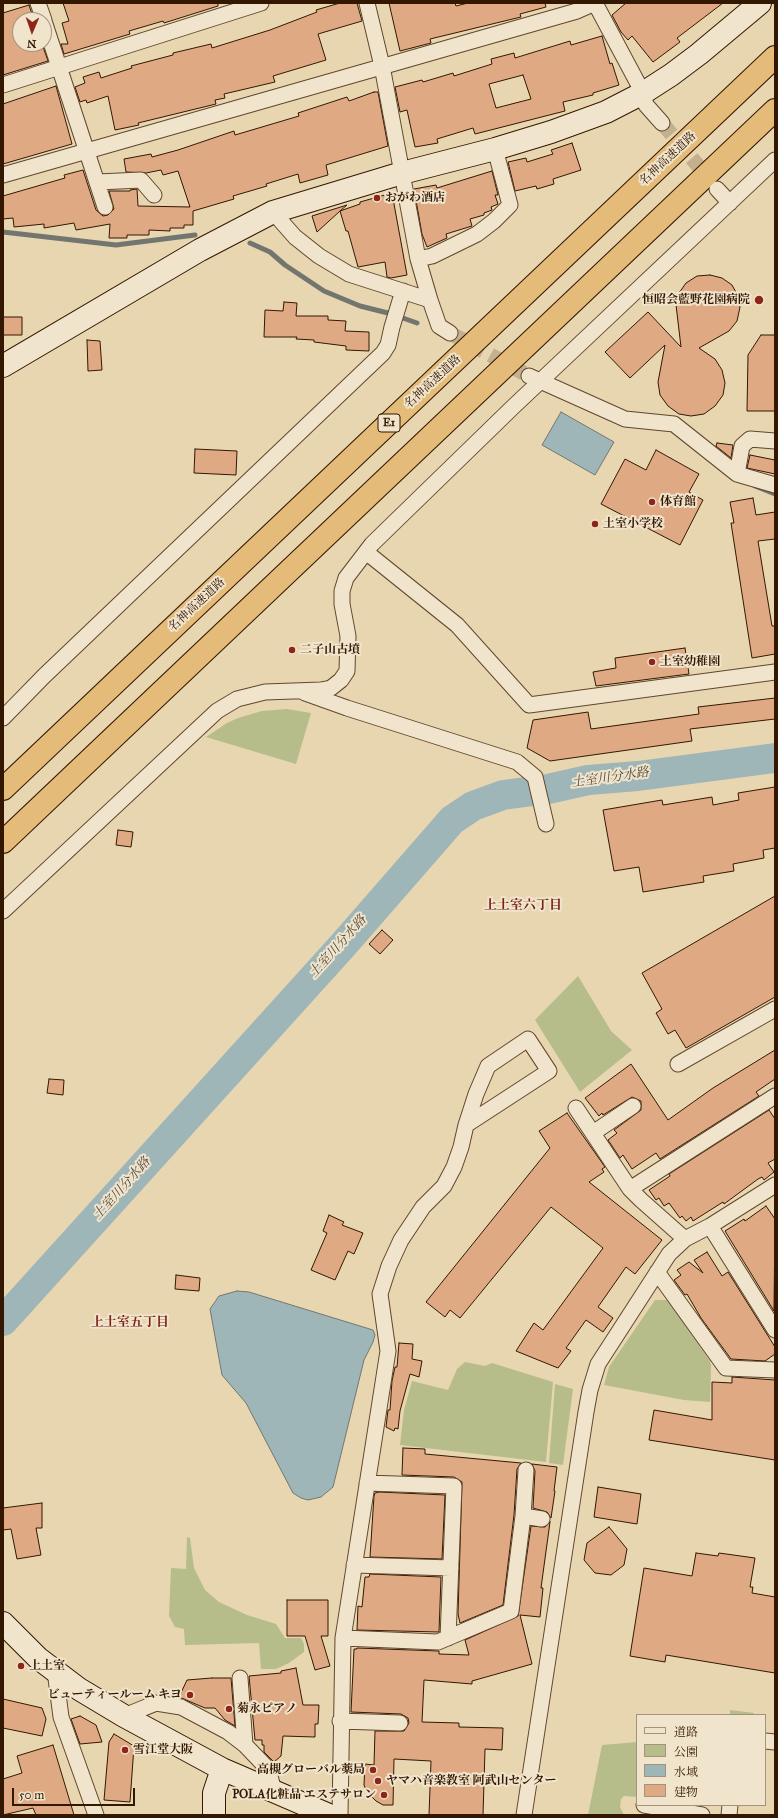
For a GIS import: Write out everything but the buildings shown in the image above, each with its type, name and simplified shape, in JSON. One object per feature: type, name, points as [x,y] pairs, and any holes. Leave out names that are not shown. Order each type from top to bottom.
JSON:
[{"type":"highway","name":"名神高速道路","points":[[3,790],[775,57]]},
{"type":"highway","points":[[3,842],[775,110]]},
{"type":"street","points":[[3,85],[261,3]]},
{"type":"street","points":[[367,3],[382,66],[418,259],[439,326],[450,333]]},
{"type":"street","points":[[3,175],[88,152],[382,66],[577,12],[595,3],[643,93],[646,105],[662,123]]},
{"type":"street","points":[[3,366],[200,250],[273,212],[402,173],[495,149],[551,132],[606,112],[643,93],[699,54],[760,3]]},
{"type":"street","points":[[52,46],[105,207]]},
{"type":"street","points":[[418,259],[432,256],[477,234],[494,221],[510,205],[495,149]]},
{"type":"street","points":[[3,912],[217,711],[237,699],[265,692],[331,688],[341,680],[347,671],[348,636],[342,604],[342,591],[346,578],[366,552],[535,379],[730,203],[775,160]]},
{"type":"street","points":[[98,182],[140,180],[154,195]]},
{"type":"street","points":[[717,189],[730,203]]},
{"type":"street","points":[[273,212],[295,238],[319,256],[349,274],[402,293],[430,300]]},
{"type":"street","points":[[3,718],[50,670],[383,353],[388,345],[393,320],[402,293]]},
{"type":"street","points":[[535,379],[625,419],[674,424],[737,474],[775,485]]},
{"type":"street","points":[[737,474],[742,446],[750,439],[775,441]]},
{"type":"street","points":[[366,552],[456,625],[529,704],[775,672]]},
{"type":"street","points":[[301,691],[347,708],[517,762],[535,777],[546,824]]},
{"type":"street","points":[[678,1064],[775,1010]]},
{"type":"street","points":[[340,1815],[340,1721],[343,1638],[388,1351],[380,1294],[382,1285],[392,1257],[406,1231],[423,1207],[444,1186],[449,1176],[461,1146],[466,1125],[488,1066],[528,1039],[549,1071],[466,1125]]},
{"type":"street","points":[[630,1189],[775,1096]]},
{"type":"street","points":[[593,1133],[633,1106]]},
{"type":"street","points":[[576,1108],[630,1189],[685,1239]]},
{"type":"street","points":[[524,1815],[590,1390],[598,1364],[657,1272],[670,1254],[685,1239],[772,1192]]},
{"type":"street","points":[[710,1226],[775,1330]]},
{"type":"street","points":[[657,1272],[726,1368],[775,1370]]},
{"type":"street","points":[[343,1638],[438,1642],[511,1611],[523,1516],[526,1470]]},
{"type":"street","points":[[367,1484],[454,1486],[448,1638]]},
{"type":"street","points":[[523,1516],[542,1519]]},
{"type":"street","points":[[354,1565],[451,1568]]},
{"type":"street","points":[[3,1623],[38,1658],[79,1689],[124,1716],[222,1768],[329,1815]]},
{"type":"street","points":[[55,1671],[61,1717],[96,1815]]},
{"type":"street","points":[[240,1678],[245,1745]]},
{"type":"street","points":[[124,1716],[148,1705],[173,1705],[181,1707],[228,1732],[245,1745],[268,1769],[274,1791]]},
{"type":"street","points":[[340,1721],[400,1723]]},
{"type":"street","points":[[214,1815],[214,1793],[222,1768]]},
{"type":"street","points":[[650,1806],[702,1815]]},
{"type":"green space","points":[[287,709],[311,713],[296,764],[206,737],[227,723],[238,718],[262,711]]},
{"type":"green space","points":[[578,976],[611,1031],[632,1050],[580,1092],[535,1020]]},
{"type":"green space","points":[[655,1300],[668,1300],[710,1361],[710,1402],[684,1400],[604,1385],[609,1367]]},
{"type":"green space","points":[[465,1362],[485,1366],[492,1363],[553,1382],[546,1462],[400,1445],[404,1410],[412,1381],[448,1390],[457,1369]]},
{"type":"green space","points":[[555,1384],[573,1389],[563,1465],[549,1463]]},
{"type":"green space","points":[[187,1537],[190,1538],[194,1568],[205,1590],[219,1602],[247,1615],[276,1624],[285,1638],[301,1638],[304,1644],[304,1652],[289,1663],[276,1669],[261,1669],[259,1643],[185,1645],[184,1629],[175,1627],[169,1616],[171,1568],[186,1569]]},
{"type":"green space","points":[[730,1710],[754,1713],[754,1714],[730,1714]]},
{"type":"green space","points":[[636,1742],[636,1797],[624,1796],[621,1799],[620,1807],[624,1815],[588,1815],[602,1745]]},
{"type":"water","points":[[561,412],[614,442],[595,475],[542,445]]},
{"type":"water","points":[[237,1291],[249,1292],[373,1330],[375,1335],[364,1360],[333,1487],[321,1497],[308,1500],[293,1493],[246,1403],[222,1375],[210,1309],[219,1296]]},
{"type":"waterway","points":[[3,232],[116,245],[195,235]]},
{"type":"waterway","points":[[250,243],[270,252],[285,265],[324,291],[360,306],[388,313]]},
{"type":"waterway","points":[[400,317],[417,323]]},
{"type":"waterway","points":[[755,486],[775,494]]},
{"type":"waterway","name":"土室川分水路","points":[[3,1321],[344,944],[452,820],[473,806],[503,795],[548,789],[588,780],[638,776],[775,758]]},
{"type":"tunnel","points":[[662,123],[712,182]]},
{"type":"tunnel","points":[[450,333],[529,376]]},
{"type":"place","name":"おがわ酒店","points":[[377,198]]},
{"type":"place","name":"恒昭会藍野花園病院","points":[[759,300]]},
{"type":"place","name":"体育館","points":[[652,502]]},
{"type":"place","name":"土室小学校","points":[[595,524]]},
{"type":"place","name":"二子山古墳","points":[[292,650]]},
{"type":"place","name":"土室幼稚園","points":[[652,662]]},
{"type":"place","name":"上土室","points":[[21,1666]]},
{"type":"place","name":"ビューティールーム キヨ","points":[[190,1695]]},
{"type":"place","name":"菊永ピアノ","points":[[229,1709]]},
{"type":"place","name":"雪江堂大阪","points":[[125,1750]]},
{"type":"place","name":"高槻グローバル薬局","points":[[373,1770]]},
{"type":"place","name":"ヤマハ音楽教室 阿武山センター","points":[[378,1781]]},
{"type":"place","name":"POLA化粧品 エステサロン","points":[[384,1795]]},
{"type":"district","name":"上土室六丁目","points":[[523,906]]},
{"type":"district","name":"上土室五丁目","points":[[130,1323]]}]
